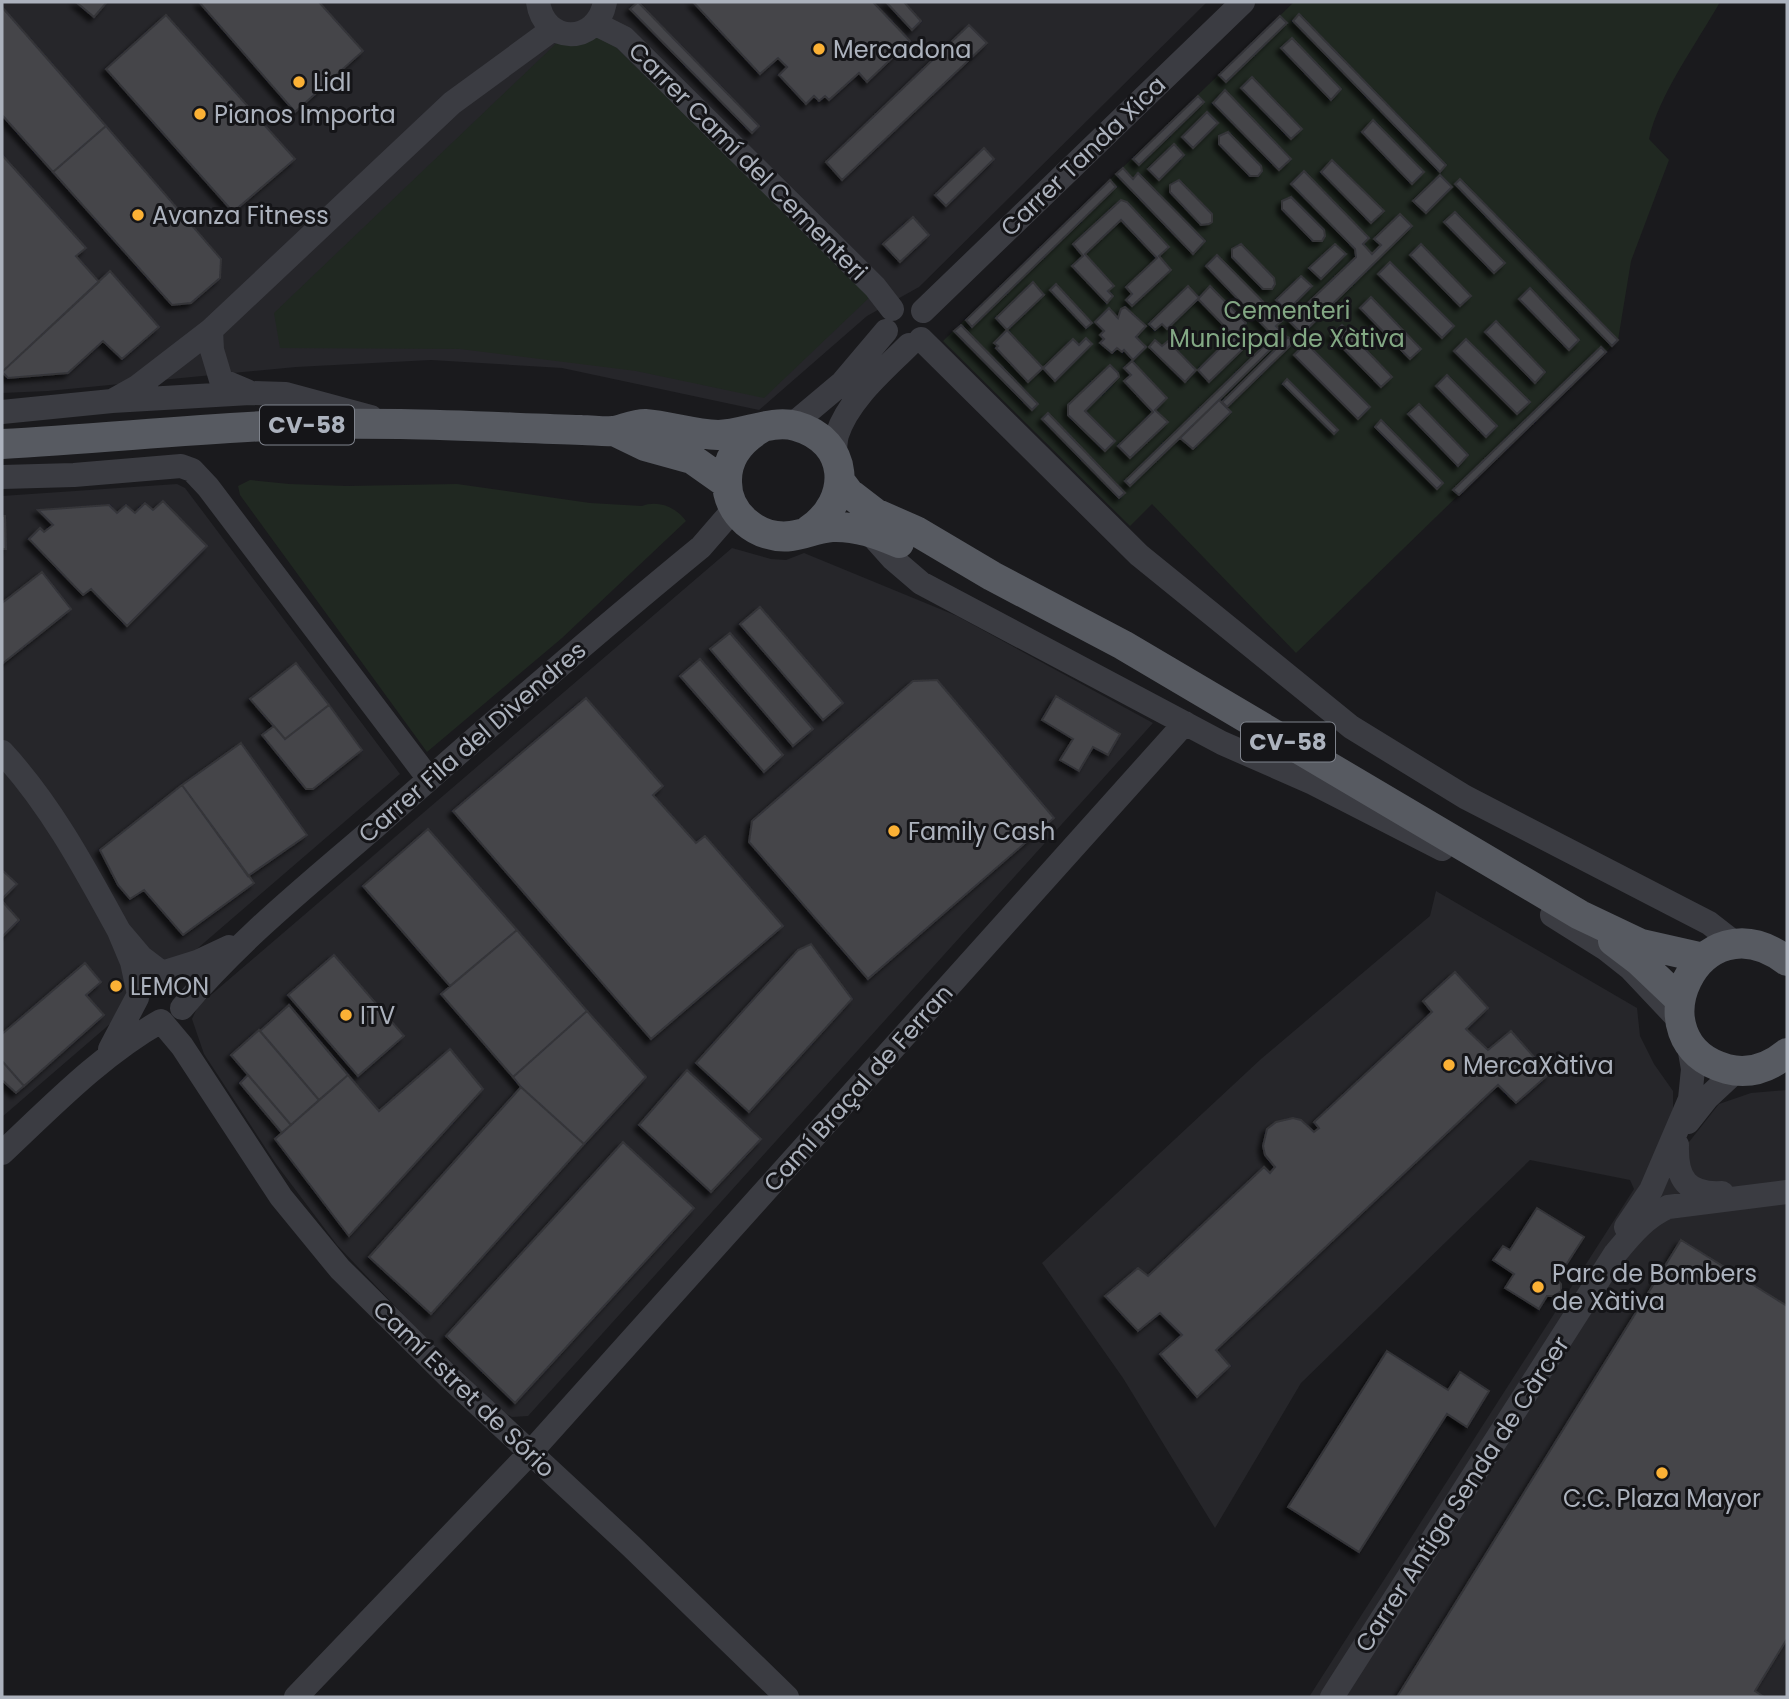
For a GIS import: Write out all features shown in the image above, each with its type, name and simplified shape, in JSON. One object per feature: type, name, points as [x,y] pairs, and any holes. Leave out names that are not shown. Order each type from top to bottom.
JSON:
[{"type":"main road","name":"CV-58","points":[[2,444],[286,425],[614,431],[642,424],[719,435],[776,424],[810,430],[825,442],[849,493],[875,513],[916,531],[992,576],[1123,645],[1580,915],[1642,944],[1703,958]]},
{"type":"main road","points":[[735,505],[732,457],[739,445],[760,429]]},
{"type":"main road","name":"CV-58","points":[[614,431],[645,446],[692,459],[760,532],[776,537],[834,527],[868,530],[992,576]]},
{"type":"main road","points":[[809,530],[822,522],[832,510],[838,496],[838,469]]},
{"type":"main road","name":"CV-58","points":[[1580,915],[1638,960],[1682,1020],[1700,1056],[1717,1066],[1736,1071]]},
{"type":"main road","points":[[1682,1020],[1688,976],[1703,958],[1718,948],[1754,944],[1771,950],[1787,961]]},
{"type":"main road","points":[[1736,1071],[1756,1070],[1783,1059]]},
{"type":"street","points":[[538,2],[545,22],[564,34],[587,31],[600,13]]},
{"type":"street","name":"Carrer Tanda Xica","points":[[923,311],[1243,2]]},
{"type":"street","name":"Carrer Camí del Cementeri","points":[[600,13],[875,287],[889,320]]},
{"type":"street","points":[[112,401],[137,387],[211,330],[452,103],[553,29]]},
{"type":"street","points":[[792,425],[842,383],[904,303],[923,311],[927,322],[915,342],[863,393],[844,417],[836,438],[838,469]]},
{"type":"street","points":[[889,320],[895,342],[915,342],[1139,555],[1362,734],[1465,797],[1709,923],[1736,944]]},
{"type":"street","points":[[211,330],[212,350],[221,380],[250,393]]},
{"type":"street","points":[[2,412],[112,401],[250,393],[286,394],[399,425]]},
{"type":"street","points":[[2,477],[74,475],[181,466],[192,470],[208,487],[429,779]]},
{"type":"street","name":"Carrer Fila del Divendres","points":[[2,1153],[105,1059],[139,1033],[173,1014],[245,939],[701,547],[735,505]]},
{"type":"street","points":[[868,530],[893,559],[921,583],[1185,723],[1439,847],[1574,928],[1630,968],[1682,1020],[1693,1069],[1689,1099],[1660,1179],[1623,1232],[1615,1254]]},
{"type":"street","name":"Camí Braçal de Ferran","points":[[296,1697],[530,1453],[1185,723]]},
{"type":"street","points":[[2,752],[41,800],[64,834],[119,931],[132,962],[138,1005],[147,1017],[173,1014],[184,1000],[181,985],[141,957],[119,931]]},
{"type":"street","name":"Carrer Fila del Divendres","points":[[162,973],[197,962],[245,939]]},
{"type":"street","points":[[137,994],[147,978],[162,973]]},
{"type":"street","name":"Carrer Fila del Divendres","points":[[105,1059],[137,994]]},
{"type":"street","name":"Camí Estret de Sório","points":[[173,1014],[182,1046],[261,1169],[340,1269],[416,1346],[631,1546],[787,1697]]},
{"type":"street","points":[[1634,1232],[1687,1123],[1707,1098],[1736,1071]]},
{"type":"street","points":[[1678,1145],[1679,1171],[1684,1182],[1695,1189],[1709,1194],[1776,1193]]},
{"type":"street","points":[[1660,1179],[1666,1196],[1687,1205]]},
{"type":"street","points":[[1615,1254],[1634,1232],[1657,1212],[1668,1207],[1776,1193]]},
{"type":"street","name":"Carrer Antiga Senda de Càrcer","points":[[1332,1697],[1615,1254]]},
{"type":"shaded area","points":[[2,2],[1207,2],[919,287],[867,316],[759,410],[562,368],[431,360],[296,367],[2,393]]},
{"type":"shaded area","points":[[177,484],[185,488],[400,774],[2,1117],[2,496]]},
{"type":"shaded area","points":[[732,548],[771,559],[786,560],[804,553],[957,616],[1153,723],[528,1416],[512,1417],[503,1412],[413,1325],[337,1245],[276,1164],[204,1054],[192,1019],[198,1006]]},
{"type":"shaded area","points":[[1436,891],[1637,1008],[1640,1036],[1654,1064],[1673,1091],[1673,1109],[1666,1128],[1689,1142],[1719,1104],[1751,1093],[1787,1090],[1787,1697],[1309,1697],[1634,1189],[1630,1180],[1530,1160],[1301,1383],[1215,1528],[1123,1378],[1042,1263],[1261,1059],[1430,916]]},
{"type":"green space","name":"Cementeri Municipal de Xàtiva","points":[[1294,2],[1720,2],[1670,87],[1654,122],[1649,139],[1669,160],[1631,261],[1618,340],[1296,653],[1152,504],[1130,526],[943,341]]},
{"type":"green space","points":[[600,32],[872,295],[764,398],[636,371],[460,349],[280,348],[274,313],[564,36]]},
{"type":"green space","points":[[250,480],[347,486],[457,484],[590,503],[642,506],[660,504],[677,512],[686,521],[562,638],[427,752],[240,495],[238,486]]},
{"type":"building","points":[[76,2],[107,2],[94,17]]},
{"type":"building","name":"Lidl","points":[[199,2],[319,2],[363,51],[295,112]]},
{"type":"building","points":[[638,2],[759,126],[752,133],[630,9]]},
{"type":"building","name":"Mercadona","points":[[693,2],[873,2],[910,41],[867,82],[859,73],[829,100],[825,96],[819,101],[814,96],[806,104],[779,75],[787,67],[778,58],[760,74]]},
{"type":"building","points":[[886,2],[904,2],[921,21],[912,30]]},
{"type":"building","points":[[2,7],[106,126],[53,172],[2,115]]},
{"type":"building","points":[[1299,14],[1446,165],[1440,172],[1293,21]]},
{"type":"building","name":"Pianos Importa","points":[[166,15],[295,159],[233,212],[106,69]]},
{"type":"building","points":[[1280,16],[1287,23],[1226,82],[1219,75]]},
{"type":"building","points":[[969,25],[987,43],[842,180],[826,162]]},
{"type":"building","points":[[1292,38],[1341,89],[1331,100],[1281,48]]},
{"type":"building","points":[[1252,77],[1302,129],[1291,139],[1241,88]]},
{"type":"building","points":[[1225,90],[1291,159],[1279,170],[1213,103]]},
{"type":"building","points":[[1198,96],[1204,102],[1139,165],[1133,159]]},
{"type":"building","points":[[1207,112],[1218,123],[1193,148],[1182,137]]},
{"type":"building","points":[[1373,120],[1424,172],[1412,184],[1362,132]]},
{"type":"building","name":"Avanza Fitness","points":[[106,126],[221,259],[220,278],[191,303],[172,305],[53,172]]},
{"type":"building","points":[[1228,132],[1261,166],[1262,171],[1258,176],[1250,176],[1219,144],[1219,136]]},
{"type":"building","points":[[1174,144],[1184,155],[1159,180],[1148,169]]},
{"type":"building","points":[[984,148],[994,159],[946,206],[935,195]]},
{"type":"building","points":[[2,155],[86,248],[76,256],[99,282],[2,372]]},
{"type":"building","points":[[1332,160],[1384,211],[1371,223],[1321,172]]},
{"type":"building","points":[[1123,168],[1133,179],[1138,173],[1205,241],[1193,254],[1116,174]]},
{"type":"building","points":[[1304,171],[1369,238],[1363,244],[1372,254],[1381,245],[1374,239],[1400,214],[1412,226],[1302,334],[1289,321],[1356,257],[1355,249],[1291,184]]},
{"type":"building","points":[[1440,175],[1452,187],[1426,213],[1413,201]]},
{"type":"building","points":[[1460,179],[1618,340],[1612,346],[1455,184]]},
{"type":"building","points":[[1110,180],[1116,187],[972,327],[966,320]]},
{"type":"building","points":[[1179,180],[1212,214],[1212,222],[1201,225],[1170,192],[1170,185]]},
{"type":"building","points":[[1291,197],[1324,230],[1322,241],[1313,241],[1282,209],[1282,201]]},
{"type":"building","points":[[1121,200],[1127,202],[1169,247],[1159,256],[1171,270],[1132,306],[1126,300],[1132,294],[1126,287],[1157,258],[1121,220],[1085,254],[1114,286],[1108,291],[1113,296],[1107,303],[1072,266],[1083,256],[1073,244]]},
{"type":"building","points":[[1455,212],[1505,263],[1494,273],[1444,222]]},
{"type":"building","points":[[913,217],[929,235],[900,262],[883,244]]},
{"type":"building","points":[[1241,244],[1274,278],[1272,289],[1263,289],[1232,257],[1232,249]]},
{"type":"building","points":[[1335,244],[1346,254],[1321,279],[1309,268]]},
{"type":"building","points":[[1421,244],[1471,296],[1460,306],[1410,255]]},
{"type":"building","points":[[1217,255],[1282,321],[1276,326],[1286,336],[1279,342],[1206,266]]},
{"type":"building","points":[[1390,262],[1454,326],[1442,338],[1378,274]]},
{"type":"building","points":[[110,271],[159,327],[122,359],[103,341],[68,373],[8,378],[2,372]]},
{"type":"building","points":[[1301,276],[1312,286],[1287,311],[1276,300]]},
{"type":"building","points":[[1033,282],[1044,295],[1007,330],[996,318]]},
{"type":"building","points":[[1056,284],[1092,323],[1086,328],[1050,290]]},
{"type":"building","points":[[1188,286],[1199,298],[1210,286],[1246,323],[1235,335],[1246,346],[1209,382],[1198,370],[1233,335],[1198,299],[1167,329],[1162,324],[1155,330],[1149,324]]},
{"type":"building","points":[[1530,288],[1579,340],[1569,350],[1519,299]]},
{"type":"building","points":[[1371,297],[1421,349],[1410,359],[1360,308]]},
{"type":"building","points":[[1125,307],[1146,326],[1136,337],[1146,347],[1133,360],[1124,350],[1122,352],[1117,348],[1112,353],[1100,343],[1104,339],[1100,335],[1104,331],[1095,322],[1109,308],[1118,318],[1121,309]]},
{"type":"building","points":[[1496,321],[1545,372],[1535,383],[1485,332]]},
{"type":"building","points":[[961,325],[1038,404],[1032,410],[954,331]]},
{"type":"building","points":[[1342,325],[1392,377],[1381,387],[1331,336]]},
{"type":"building","points":[[1007,330],[1043,368],[1028,382],[996,348],[998,346],[994,343]]},
{"type":"building","points":[[1288,337],[1294,342],[1227,407],[1222,402]]},
{"type":"building","points":[[1086,338],[1092,344],[1055,381],[1043,368],[1073,339],[1079,345]]},
{"type":"building","points":[[1466,339],[1530,402],[1517,414],[1454,351]]},
{"type":"building","points":[[1155,340],[1162,346],[1168,341],[1196,370],[1185,382],[1149,347]]},
{"type":"building","points":[[1268,342],[1273,347],[1130,486],[1125,481]]},
{"type":"building","points":[[1306,343],[1370,407],[1358,419],[1294,355]]},
{"type":"building","points":[[1601,347],[1606,352],[1459,495],[1453,490]]},
{"type":"building","points":[[1132,361],[1167,398],[1155,410],[1168,422],[1130,458],[1118,446],[1153,412],[1124,381],[1131,375],[1124,368]]},
{"type":"building","points":[[1110,365],[1119,377],[1085,411],[1115,441],[1105,451],[1068,415],[1068,405]]},
{"type":"building","points":[[1447,375],[1497,426],[1486,437],[1436,386]]},
{"type":"building","points":[[1287,379],[1338,430],[1334,434],[1283,384]]},
{"type":"building","points":[[1219,400],[1231,412],[1193,449],[1180,438]]},
{"type":"building","points":[[1419,404],[1468,455],[1458,466],[1408,414]]},
{"type":"building","points":[[1048,413],[1125,493],[1119,498],[1042,419]]},
{"type":"building","points":[[1381,420],[1443,483],[1437,489],[1375,427]]},
{"type":"building","points":[[163,501],[207,546],[127,626],[91,589],[83,595],[29,539],[40,528],[44,532],[53,525],[38,510],[109,505],[117,513],[126,505],[135,513],[145,503],[153,510]]},
{"type":"building","points":[[2,516],[5,516],[6,549],[2,549]]},
{"type":"building","points":[[42,572],[71,609],[2,664],[2,603]]},
{"type":"building","points":[[760,607],[843,703],[823,720],[740,624]]},
{"type":"building","points":[[730,633],[813,729],[793,746],[710,649]]},
{"type":"building","points":[[700,659],[783,755],[764,772],[680,676]]},
{"type":"building","points":[[296,663],[329,705],[285,739],[250,699]]},
{"type":"building","name":"Family Cash","points":[[937,680],[1054,818],[868,979],[749,842],[752,821],[913,681]]},
{"type":"building","points":[[1056,696],[1120,734],[1108,755],[1093,747],[1079,771],[1060,760],[1073,739],[1042,720]]},
{"type":"building","points":[[586,698],[663,786],[653,795],[696,843],[705,836],[783,926],[651,1039],[453,811]]},
{"type":"building","points":[[329,705],[362,750],[313,789],[306,789],[262,735],[274,726],[285,739]]},
{"type":"building","points":[[241,743],[307,835],[248,876],[182,785]]},
{"type":"building","points":[[182,785],[254,883],[183,935],[144,890],[130,899],[118,885],[100,850]]},
{"type":"building","points":[[428,829],[517,930],[450,986],[363,886]]},
{"type":"building","points":[[2,870],[17,884],[2,899]]},
{"type":"building","points":[[2,901],[19,920],[2,937]]},
{"type":"building","points":[[517,930],[587,1011],[513,1077],[441,994]]},
{"type":"building","points":[[811,944],[852,999],[749,1112],[696,1063],[798,950]]},
{"type":"building","name":"ITV","points":[[334,955],[404,1036],[358,1076],[288,995]]},
{"type":"building","points":[[85,963],[101,982],[86,995],[104,1015],[24,1086],[2,1061],[2,1034]]},
{"type":"building","points":[[1455,972],[1488,1008],[1466,1029],[1488,1050],[1511,1031],[1549,1074],[1516,1103],[1498,1085],[1216,1350],[1230,1366],[1197,1397],[1160,1354],[1182,1335],[1160,1313],[1138,1331],[1105,1296],[1138,1268],[1148,1276],[1264,1167],[1270,1173],[1275,1167],[1265,1155],[1263,1146],[1267,1129],[1276,1122],[1293,1118],[1301,1120],[1314,1132],[1319,1128],[1314,1122],[1432,1012],[1423,1001]]},
{"type":"building","points":[[289,1005],[348,1075],[319,1100],[260,1031]]},
{"type":"building","points":[[587,1011],[646,1077],[584,1144],[513,1077]]},
{"type":"building","points":[[259,1030],[319,1100],[291,1125],[231,1055]]},
{"type":"building","points":[[450,1049],[483,1089],[349,1236],[275,1139],[348,1075],[379,1111]]},
{"type":"building","points":[[2,1061],[24,1086],[16,1093],[2,1080]]},
{"type":"building","points":[[687,1070],[761,1139],[711,1192],[639,1125]]},
{"type":"building","points":[[248,1075],[291,1125],[282,1133],[240,1083]]},
{"type":"building","points":[[521,1087],[584,1144],[431,1314],[369,1257]]},
{"type":"building","points":[[623,1142],[694,1208],[515,1403],[446,1336]]},
{"type":"building","points":[[1537,1208],[1584,1237],[1557,1279],[1561,1284],[1561,1291],[1555,1296],[1547,1296],[1539,1309],[1505,1288],[1514,1274],[1493,1260],[1503,1246],[1510,1250]]},
{"type":"building","name":"C.C. Plaza Mayor","points":[[1681,1240],[1787,1306],[1787,1639],[1755,1691],[1764,1697],[1397,1697]]},
{"type":"building","points":[[1387,1351],[1448,1390],[1460,1372],[1489,1391],[1467,1427],[1447,1414],[1359,1552],[1288,1507]]},
{"type":"place","name":"Mercadona","points":[[819,49]]},
{"type":"place","name":"Lidl","points":[[299,82]]},
{"type":"place","name":"Pianos Importa","points":[[200,114]]},
{"type":"place","name":"Avanza Fitness","points":[[138,215]]},
{"type":"place","name":"Family Cash","points":[[894,831]]},
{"type":"place","name":"LEMON","points":[[116,986]]},
{"type":"place","name":"ITV","points":[[346,1015]]},
{"type":"place","name":"MercaXàtiva","points":[[1449,1065]]},
{"type":"place","name":"Parc de Bombers de Xàtiva","points":[[1538,1287]]},
{"type":"place","name":"C.C. Plaza Mayor","points":[[1662,1473]]}]
